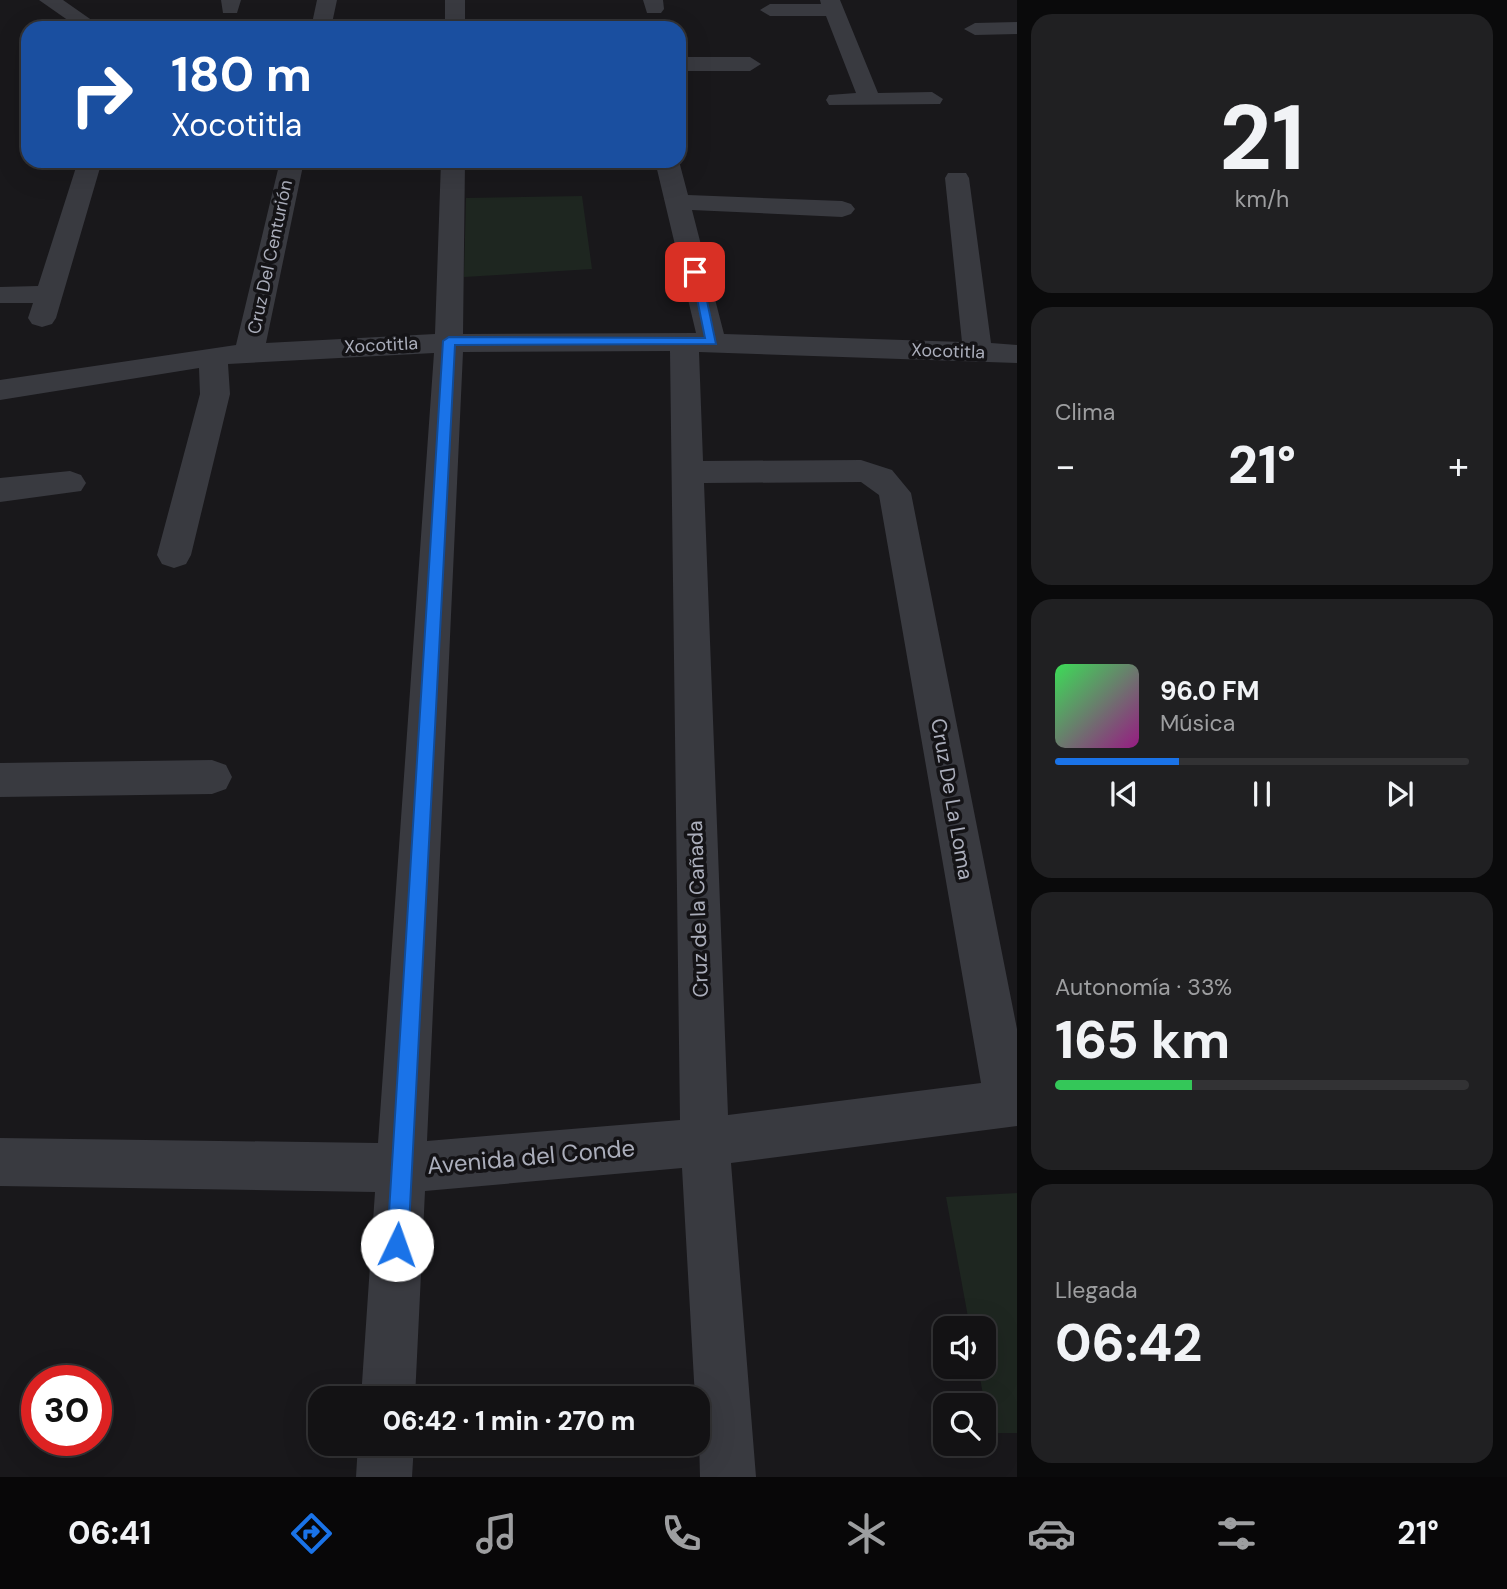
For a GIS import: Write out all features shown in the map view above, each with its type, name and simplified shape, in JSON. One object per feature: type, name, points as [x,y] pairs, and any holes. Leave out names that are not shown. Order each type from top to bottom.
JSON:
[{"type":"street","points":[[49,0],[82,21]]},
{"type":"street","points":[[322,21],[327,0]]},
{"type":"street","points":[[455,0],[455,21]]},
{"type":"street","points":[[770,10],[832,5],[870,100]]},
{"type":"street","points":[[975,29],[1017,28]]},
{"type":"street","points":[[686,64],[750,64]]},
{"type":"street","points":[[837,100],[932,99]]},
{"type":"street","points":[[0,295],[46,306],[88,168]]},
{"type":"street","name":"Cruz Del Centurión","points":[[249,353],[290,168]]},
{"type":"street","points":[[389,1386],[449,341],[453,168]]},
{"type":"street","name":"Cruz de la Cañada","points":[[669,168],[678,202],[698,341],[686,472],[705,1142],[728,1477]]},
{"type":"street","points":[[957,178],[978,352]]},
{"type":"street","points":[[678,202],[842,209]]},
{"type":"street","name":"Xocotitla","points":[[0,390],[249,353],[449,341],[698,341],[1017,354]]},
{"type":"street","points":[[174,555],[215,394],[216,370],[213,357]]},
{"type":"street","name":"Cruz De La Loma","points":[[686,472],[861,471],[877,475],[890,484],[895,493],[1013,1103]]},
{"type":"street","points":[[0,490],[70,483]]},
{"type":"street","points":[[0,779],[212,777]]},
{"type":"street","name":"Avenida del Conde","points":[[0,1162],[402,1168],[705,1142],[1013,1103]]},
{"type":"street","points":[[384,1477],[385,1456]]},
{"type":"shaded area","points":[[582,196],[592,269],[464,277],[466,198]]},
{"type":"shaded area","points":[[1017,1193],[1017,1433],[996,1433],[996,1393],[983,1393],[980,1379],[996,1379],[996,1316],[968,1316],[946,1197]]},
{"type":"route","points":[[397,1245],[449,341],[712,342],[695,272]]}]
